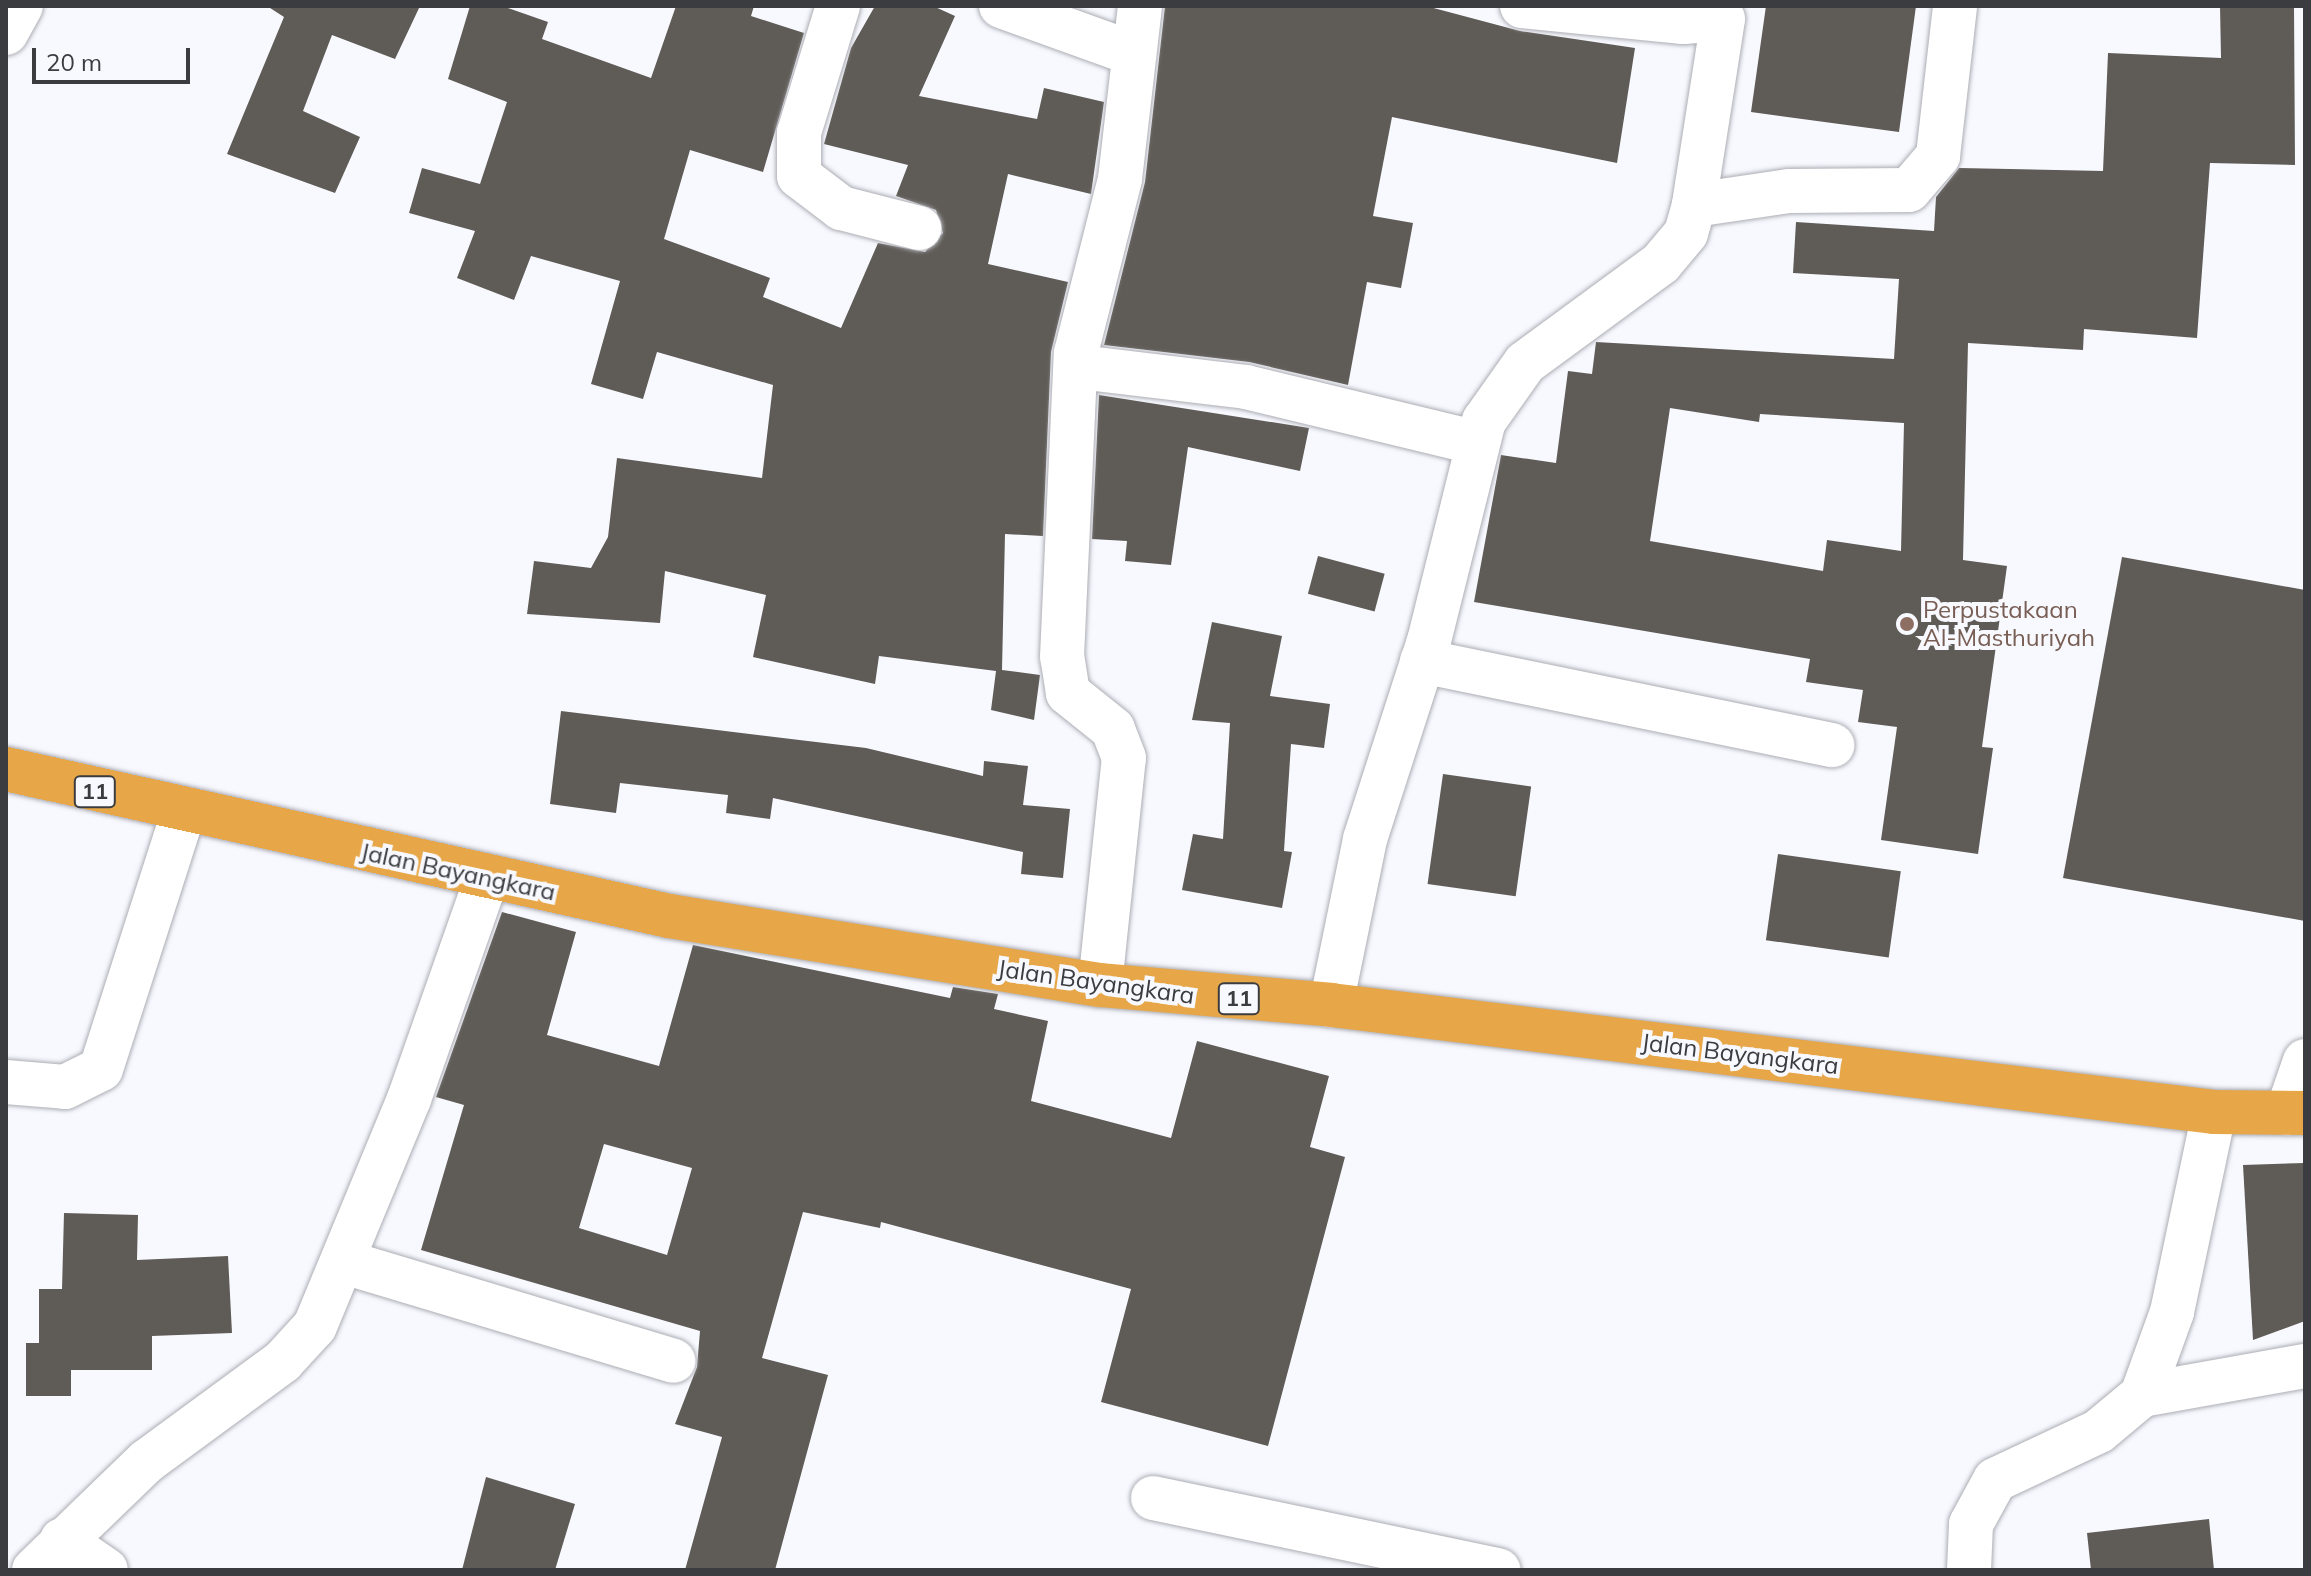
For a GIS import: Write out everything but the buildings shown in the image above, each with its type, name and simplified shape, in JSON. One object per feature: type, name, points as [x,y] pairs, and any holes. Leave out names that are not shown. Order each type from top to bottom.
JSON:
[{"type":"highway","name":"11","points":[[6,769],[183,814]]},
{"type":"highway","name":"Jalan Bayangkara","points":[[183,814],[669,916],[1100,985],[1331,1005],[2214,1112],[2296,1113]]},
{"type":"street","points":[[6,31],[21,6]]},
{"type":"street","points":[[838,6],[799,133],[799,176],[841,208],[919,228]]},
{"type":"street","points":[[1001,6],[1134,54]]},
{"type":"street","points":[[1100,985],[1124,758],[1113,729],[1068,693],[1062,657],[1082,318],[1120,179],[1140,6]]},
{"type":"street","points":[[1331,1005],[1365,839],[1422,661],[1474,442],[1525,363],[1661,263],[1686,233],[1694,205],[1724,12],[1683,22],[1522,6]]},
{"type":"street","points":[[1694,205],[1789,191],[1909,190],[1938,156],[1955,6]]},
{"type":"street","points":[[1079,367],[1246,387],[1474,442]]},
{"type":"street","points":[[1422,661],[1832,745]]},
{"type":"street","points":[[6,1082],[65,1087],[101,1069],[183,814]]},
{"type":"street","points":[[48,1555],[170,1442],[301,1343],[344,1262],[487,878]]},
{"type":"street","points":[[2296,1113],[2305,1061]]},
{"type":"street","points":[[2142,1395],[2172,1312],[2214,1112]]},
{"type":"street","points":[[344,1262],[673,1361]]},
{"type":"street","points":[[1969,1570],[1971,1524],[1995,1480],[2099,1431],[2142,1395],[2305,1366]]},
{"type":"street","points":[[1153,1498],[1499,1570]]},
{"type":"street","points":[[48,1555],[106,1570]]},
{"type":"place","name":"Perpustakaan Al-Masthuriyah","points":[[1907,624]]}]
